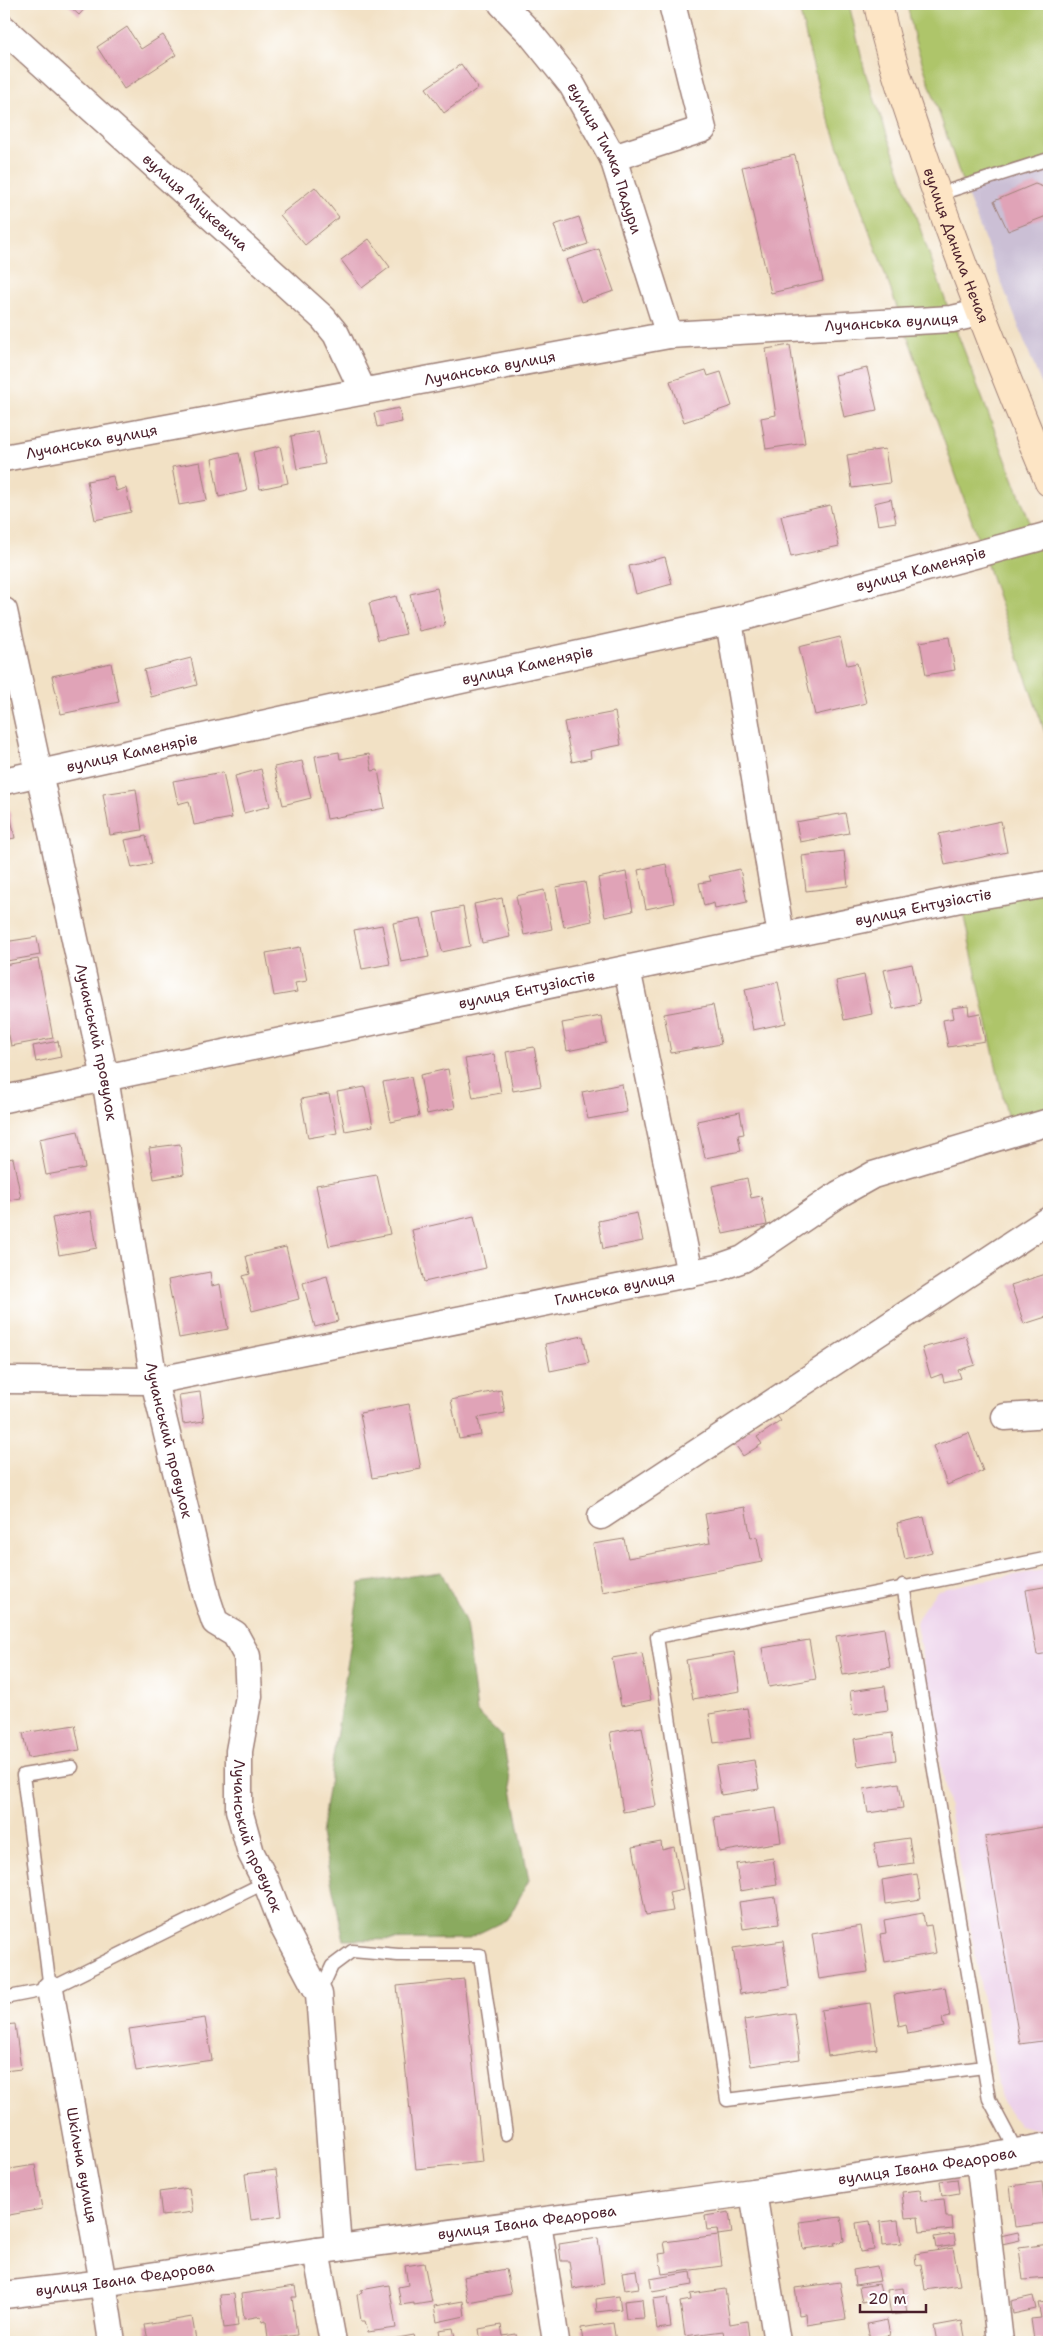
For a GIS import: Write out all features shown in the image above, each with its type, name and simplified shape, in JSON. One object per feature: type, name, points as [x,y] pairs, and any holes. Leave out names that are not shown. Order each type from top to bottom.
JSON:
[{"type":"main road","name":"вулиця Данила Нечая","points":[[878,4],[888,51],[936,195],[979,313],[1049,482]]},
{"type":"street","name":"вулиця Тимка Падури","points":[[502,4],[530,33],[572,85],[614,158],[668,335]]},
{"type":"street","points":[[614,158],[703,128],[672,4]]},
{"type":"street","name":"вулиця Міцкевича","points":[[4,29],[323,318],[336,334],[363,391]]},
{"type":"street","name":"Лучанська вулиця","points":[[4,458],[668,335],[952,319],[979,313]]},
{"type":"street","name":"вулиця Каменярів","points":[[4,781],[729,621],[1049,535]]},
{"type":"street","name":"Лучанський провулок","points":[[4,610],[105,1078],[154,1382],[215,1622],[235,1634],[246,1656],[249,1696],[239,1751],[239,1810],[251,1853],[266,1882],[284,1928],[319,1994],[327,2250],[333,2342]]},
{"type":"street","points":[[729,621],[781,936]]},
{"type":"street","name":"вулиця Ентузіастів","points":[[4,1098],[960,899],[1049,884]]},
{"type":"street","points":[[627,969],[690,1274]]},
{"type":"street","name":"Глинська вулиця","points":[[4,1380],[154,1382],[717,1268],[743,1258],[840,1194],[873,1175],[1049,1122]]},
{"type":"street","points":[[601,1516],[1049,1220]]},
{"type":"street","points":[[1005,1417],[1049,1414]]},
{"type":"street","name":"Шкільна вулиця","points":[[50,1989],[112,2342]]},
{"type":"street","name":"вулиця Івана Федорова","points":[[4,2295],[103,2283],[327,2250],[753,2192],[979,2159],[1049,2146]]},
{"type":"street","points":[[979,2159],[1000,2342]]},
{"type":"street","points":[[753,2192],[777,2342]]},
{"type":"street","points":[[538,2222],[556,2342]]},
{"type":"lane","points":[[936,195],[1049,159]]},
{"type":"lane","points":[[984,2067],[727,2100],[656,1636],[1049,1558]]},
{"type":"lane","points":[[903,1586],[989,2099],[1017,2152]]},
{"type":"lane","points":[[50,1989],[23,1775],[72,1767]]},
{"type":"lane","points":[[4,1998],[50,1989],[266,1882]]},
{"type":"lane","points":[[319,1994],[332,1966],[352,1951],[398,1955],[480,1956],[506,2134]]},
{"type":"shaded area","points":[[1049,159],[1049,404],[964,187]]},
{"type":"shaded area","points":[[1049,1569],[1049,2132],[1019,2125],[1001,2100],[916,1623],[925,1606],[938,1590]]},
{"type":"green space","points":[[798,4],[849,4],[865,72],[952,319],[1049,572],[1049,744],[910,343],[820,95]]},
{"type":"green space","points":[[907,4],[1049,4],[1049,159],[964,187],[915,41]]},
{"type":"green space","points":[[1049,884],[1049,1122],[1011,1134],[960,899]]},
{"type":"green space","points":[[441,1572],[466,1623],[477,1712],[502,1736],[529,1880],[508,1919],[467,1939],[344,1940],[321,1835],[360,1583]]},
{"type":"building","points":[[67,4],[89,4],[79,15]]},
{"type":"building","points":[[127,27],[141,49],[163,35],[176,55],[124,89],[97,47]]},
{"type":"building","points":[[461,64],[478,88],[444,113],[426,88]]},
{"type":"building","points":[[795,155],[823,281],[771,293],[742,167]]},
{"type":"building","points":[[1035,184],[1049,189],[1049,215],[1008,231],[994,201]]},
{"type":"building","points":[[315,187],[339,217],[305,245],[280,215]]},
{"type":"building","points":[[579,217],[588,244],[563,252],[554,225]]},
{"type":"building","points":[[369,239],[390,267],[362,288],[341,260]]},
{"type":"building","points":[[599,249],[614,291],[581,302],[566,260]]},
{"type":"building","points":[[1049,262],[1049,281],[1043,264]]},
{"type":"building","points":[[790,345],[805,443],[766,449],[761,418],[776,415],[766,349]]},
{"type":"building","points":[[867,368],[877,410],[844,417],[835,375]]},
{"type":"building","points":[[706,370],[708,376],[721,372],[732,406],[684,422],[670,381]]},
{"type":"building","points":[[399,408],[402,422],[377,427],[374,413]]},
{"type":"building","points":[[318,431],[325,464],[297,469],[291,436]]},
{"type":"building","points":[[280,446],[288,483],[260,489],[253,452]]},
{"type":"building","points":[[885,449],[890,483],[852,488],[847,455]]},
{"type":"building","points":[[239,453],[247,491],[219,497],[212,459]]},
{"type":"building","points":[[200,462],[207,500],[179,505],[172,467]]},
{"type":"building","points":[[113,476],[116,491],[126,488],[131,512],[95,520],[87,481]]},
{"type":"building","points":[[891,499],[896,522],[878,525],[874,503]]},
{"type":"building","points":[[830,505],[839,546],[791,557],[781,516]]},
{"type":"building","points":[[665,557],[672,584],[636,594],[629,566]]},
{"type":"building","points":[[437,588],[445,625],[419,631],[410,594]]},
{"type":"building","points":[[396,596],[406,634],[378,640],[369,603]]},
{"type":"building","points":[[840,637],[847,665],[857,663],[866,703],[815,715],[799,647]]},
{"type":"building","points":[[949,637],[955,670],[926,675],[920,642]]},
{"type":"building","points":[[191,658],[197,685],[151,697],[144,670]]},
{"type":"building","points":[[111,663],[119,702],[61,714],[52,676]]},
{"type":"building","points":[[615,712],[621,745],[590,751],[591,758],[572,762],[564,722]]},
{"type":"building","points":[[339,752],[340,759],[369,754],[372,771],[378,770],[385,808],[327,819],[315,756]]},
{"type":"building","points":[[302,761],[311,798],[283,805],[274,767]]},
{"type":"building","points":[[261,769],[270,806],[244,813],[235,776]]},
{"type":"building","points":[[223,772],[232,818],[194,825],[189,801],[178,804],[173,781]]},
{"type":"building","points":[[136,789],[142,830],[110,835],[103,794]]},
{"type":"building","points":[[9,809],[15,838],[4,840],[4,810]]},
{"type":"building","points":[[845,813],[849,833],[800,842],[796,822]]},
{"type":"building","points":[[1001,821],[1007,852],[945,865],[939,834]]},
{"type":"building","points":[[146,836],[152,864],[132,868],[125,840]]},
{"type":"building","points":[[844,851],[848,886],[806,891],[802,856]]},
{"type":"building","points":[[666,864],[674,903],[646,909],[638,870]]},
{"type":"building","points":[[740,869],[747,902],[715,909],[714,903],[704,906],[699,883],[711,881],[709,876]]},
{"type":"building","points":[[626,872],[633,911],[605,917],[598,878]]},
{"type":"building","points":[[585,882],[592,921],[564,927],[556,887]]},
{"type":"building","points":[[544,890],[552,929],[524,935],[516,896]]},
{"type":"building","points":[[502,898],[510,937],[482,943],[474,904]]},
{"type":"building","points":[[463,907],[470,946],[442,952],[434,913]]},
{"type":"building","points":[[421,918],[429,957],[401,962],[393,923]]},
{"type":"building","points":[[382,925],[390,964],[362,969],[354,930]]},
{"type":"building","points":[[37,937],[40,955],[7,961],[4,942]]},
{"type":"building","points":[[300,947],[307,981],[295,983],[297,992],[274,996],[266,953]]},
{"type":"building","points":[[38,959],[53,1038],[11,1046],[4,1008],[4,965]]},
{"type":"building","points":[[912,964],[920,1003],[893,1009],[884,970]]},
{"type":"building","points":[[864,975],[872,1014],[844,1020],[836,981]]},
{"type":"building","points":[[778,982],[786,1023],[753,1030],[745,989]]},
{"type":"building","points":[[713,1005],[721,1044],[671,1053],[664,1014]]},
{"type":"building","points":[[968,1006],[969,1015],[980,1013],[985,1041],[948,1047],[943,1020],[954,1018],[952,1008]]},
{"type":"building","points":[[601,1016],[606,1043],[567,1051],[562,1023]]},
{"type":"building","points":[[58,1041],[61,1057],[36,1062],[33,1046]]},
{"type":"building","points":[[534,1047],[541,1086],[513,1091],[506,1052]]},
{"type":"building","points":[[494,1054],[501,1093],[473,1098],[465,1059]]},
{"type":"building","points":[[448,1069],[455,1108],[427,1114],[420,1075]]},
{"type":"building","points":[[411,1077],[419,1116],[391,1122],[383,1082]]},
{"type":"building","points":[[622,1084],[627,1112],[588,1119],[582,1092]]},
{"type":"building","points":[[365,1087],[373,1126],[345,1131],[337,1092]]},
{"type":"building","points":[[329,1094],[337,1133],[308,1138],[301,1099]]},
{"type":"building","points":[[740,1112],[744,1134],[738,1135],[741,1151],[705,1158],[697,1121]]},
{"type":"building","points":[[78,1131],[85,1168],[46,1175],[39,1139]]},
{"type":"building","points":[[180,1144],[184,1174],[154,1179],[149,1148]]},
{"type":"building","points":[[13,1158],[21,1198],[4,1201],[4,1160]]},
{"type":"building","points":[[377,1175],[390,1234],[329,1246],[316,1185]]},
{"type":"building","points":[[747,1178],[751,1198],[761,1196],[767,1225],[723,1234],[712,1186]]},
{"type":"building","points":[[91,1211],[97,1248],[59,1255],[52,1218]]},
{"type":"building","points":[[637,1213],[643,1241],[603,1249],[598,1221]]},
{"type":"building","points":[[474,1216],[486,1268],[424,1282],[412,1230]]},
{"type":"building","points":[[286,1247],[299,1299],[252,1311],[243,1276],[250,1274],[246,1256]]},
{"type":"building","points":[[210,1272],[212,1286],[220,1284],[228,1329],[179,1338],[168,1280]]},
{"type":"building","points":[[1049,1273],[1049,1316],[1024,1324],[1011,1285]]},
{"type":"building","points":[[327,1276],[338,1321],[315,1327],[303,1283]]},
{"type":"building","points":[[583,1336],[589,1363],[550,1371],[545,1344]]},
{"type":"building","points":[[966,1336],[975,1365],[958,1370],[961,1378],[944,1382],[942,1374],[931,1378],[922,1348]]},
{"type":"building","points":[[501,1390],[505,1413],[478,1418],[481,1435],[459,1439],[451,1400]]},
{"type":"building","points":[[200,1392],[204,1421],[183,1424],[179,1395]]},
{"type":"building","points":[[409,1404],[421,1469],[372,1478],[360,1413]]},
{"type":"building","points":[[774,1412],[781,1421],[757,1437],[762,1444],[743,1456],[732,1440]]},
{"type":"building","points":[[969,1433],[983,1471],[947,1485],[933,1446]]},
{"type":"building","points":[[745,1507],[751,1538],[757,1537],[762,1562],[602,1592],[593,1544],[624,1539],[628,1558],[710,1543],[705,1514]]},
{"type":"building","points":[[924,1517],[932,1552],[905,1559],[897,1523]]},
{"type":"building","points":[[1049,1586],[1049,1653],[1037,1655],[1026,1590]]},
{"type":"building","points":[[884,1628],[890,1667],[843,1675],[836,1636]]},
{"type":"building","points":[[809,1640],[816,1679],[769,1687],[762,1648]]},
{"type":"building","points":[[734,1652],[740,1691],[693,1699],[686,1660]]},
{"type":"building","points":[[642,1653],[651,1700],[621,1706],[612,1658]]},
{"type":"building","points":[[885,1686],[888,1710],[853,1715],[850,1691]]},
{"type":"building","points":[[747,1708],[752,1738],[714,1743],[709,1714]]},
{"type":"building","points":[[75,1725],[80,1750],[28,1758],[23,1733]]},
{"type":"building","points":[[642,1727],[656,1806],[623,1812],[610,1732]]},
{"type":"building","points":[[892,1733],[896,1760],[858,1766],[854,1739]]},
{"type":"building","points":[[754,1760],[759,1789],[721,1795],[716,1766]]},
{"type":"building","points":[[899,1783],[903,1808],[868,1813],[864,1789]]},
{"type":"building","points":[[776,1808],[781,1842],[719,1852],[714,1817]]},
{"type":"building","points":[[1049,1826],[1049,2040],[1020,2044],[985,1837]]},
{"type":"building","points":[[909,1838],[913,1863],[878,1868],[874,1843]]},
{"type":"building","points":[[661,1842],[662,1850],[674,1847],[683,1889],[669,1892],[673,1911],[646,1915],[633,1847]]},
{"type":"building","points":[[773,1858],[777,1885],[740,1891],[736,1864]]},
{"type":"building","points":[[917,1874],[921,1899],[885,1904],[882,1880]]},
{"type":"building","points":[[775,1897],[779,1924],[743,1929],[739,1902]]},
{"type":"building","points":[[923,1913],[925,1926],[931,1925],[936,1953],[885,1962],[880,1934],[886,1933],[884,1920]]},
{"type":"building","points":[[861,1926],[868,1972],[819,1979],[812,1934]]},
{"type":"building","points":[[783,1941],[789,1987],[740,1994],[733,1948]]},
{"type":"building","points":[[464,1979],[483,2162],[416,2169],[397,1986]]},
{"type":"building","points":[[945,1987],[950,2017],[942,2019],[944,2027],[908,2034],[906,2024],[899,2026],[894,1995]]},
{"type":"building","points":[[870,2003],[877,2049],[828,2056],[821,2010]]},
{"type":"building","points":[[794,2013],[800,2059],[751,2066],[744,2020]]},
{"type":"building","points":[[205,2018],[212,2060],[136,2071],[129,2029]]},
{"type":"building","points":[[15,2024],[21,2069],[4,2071],[4,2025]]},
{"type":"building","points":[[35,2165],[42,2209],[4,2216],[4,2170]]},
{"type":"building","points":[[276,2170],[282,2216],[251,2220],[245,2174]]},
{"type":"building","points":[[957,2179],[959,2193],[942,2196],[940,2181]]},
{"type":"building","points":[[1042,2182],[1047,2223],[1015,2227],[1010,2186]]},
{"type":"building","points":[[189,2188],[193,2212],[162,2216],[159,2192]]},
{"type":"building","points":[[920,2190],[921,2201],[944,2199],[946,2217],[952,2217],[953,2229],[920,2232],[918,2217],[905,2218],[902,2192]]},
{"type":"building","points":[[729,2212],[732,2233],[718,2235],[717,2229],[707,2230],[705,2216]]},
{"type":"building","points":[[841,2217],[844,2241],[834,2243],[835,2245],[803,2249],[799,2222]]},
{"type":"building","points":[[898,2220],[901,2244],[882,2246],[880,2222]]},
{"type":"building","points":[[870,2221],[874,2250],[860,2252],[856,2223]]},
{"type":"building","points":[[1018,2232],[1020,2240],[1002,2244],[1000,2236]]},
{"type":"building","points":[[954,2234],[956,2245],[936,2248],[934,2237]]},
{"type":"building","points":[[718,2235],[722,2266],[662,2274],[659,2254],[666,2253],[664,2242]]},
{"type":"building","points":[[598,2238],[604,2284],[573,2289],[569,2261],[561,2261],[559,2244]]},
{"type":"building","points":[[1049,2244],[1049,2278],[1023,2280],[1019,2248]]},
{"type":"building","points":[[953,2248],[960,2285],[925,2290],[921,2264],[916,2265],[915,2254]]},
{"type":"building","points":[[424,2263],[432,2302],[401,2305],[398,2287],[408,2285],[405,2266]]},
{"type":"building","points":[[877,2266],[880,2281],[855,2285],[853,2270]]},
{"type":"building","points":[[506,2269],[511,2294],[468,2302],[463,2277]]},
{"type":"building","points":[[636,2270],[639,2288],[625,2290],[622,2272]]},
{"type":"building","points":[[691,2272],[693,2285],[652,2292],[650,2279]]},
{"type":"building","points":[[840,2282],[846,2319],[807,2325],[806,2314],[799,2315],[795,2288]]},
{"type":"building","points":[[879,2284],[882,2297],[862,2302],[859,2287]]},
{"type":"building","points":[[389,2285],[396,2328],[368,2332],[365,2321],[361,2321],[357,2294],[362,2293],[361,2290]]},
{"type":"building","points":[[295,2286],[297,2297],[292,2297],[297,2335],[268,2339],[266,2321],[262,2322],[261,2316],[244,2319],[241,2294]]},
{"type":"building","points":[[903,2288],[907,2313],[891,2315],[887,2290]]},
{"type":"building","points":[[725,2289],[730,2324],[747,2321],[749,2337],[725,2341],[723,2331],[685,2336],[680,2302],[691,2300],[690,2294]]},
{"type":"building","points":[[234,2294],[238,2326],[224,2328],[220,2295]]},
{"type":"building","points":[[619,2296],[621,2309],[597,2312],[596,2299]]},
{"type":"building","points":[[1033,2296],[1036,2309],[1013,2314],[1011,2301]]},
{"type":"building","points":[[667,2297],[671,2327],[657,2329],[653,2299]]},
{"type":"building","points":[[642,2299],[644,2318],[626,2319],[624,2301]]},
{"type":"building","points":[[463,2301],[465,2316],[437,2322],[434,2306]]},
{"type":"building","points":[[1049,2302],[1049,2342],[1042,2342],[1041,2339],[1034,2340],[1031,2319],[1041,2318],[1038,2303]]},
{"type":"building","points":[[192,2317],[196,2340],[183,2342],[143,2342],[148,2340],[145,2325]]},
{"type":"building","points":[[887,2320],[890,2335],[870,2339],[867,2324]]},
{"type":"building","points":[[962,2321],[966,2342],[937,2342],[934,2326]]},
{"type":"building","points":[[613,2323],[616,2342],[583,2342],[581,2328]]},
{"type":"building","points":[[501,2325],[503,2336],[516,2334],[517,2342],[481,2342],[479,2329]]},
{"type":"building","points":[[453,2328],[456,2342],[441,2342],[439,2330]]},
{"type":"building","points":[[414,2335],[416,2342],[387,2342],[387,2340]]},
{"type":"building","points":[[47,2338],[48,2342],[30,2342],[30,2341]]}]
